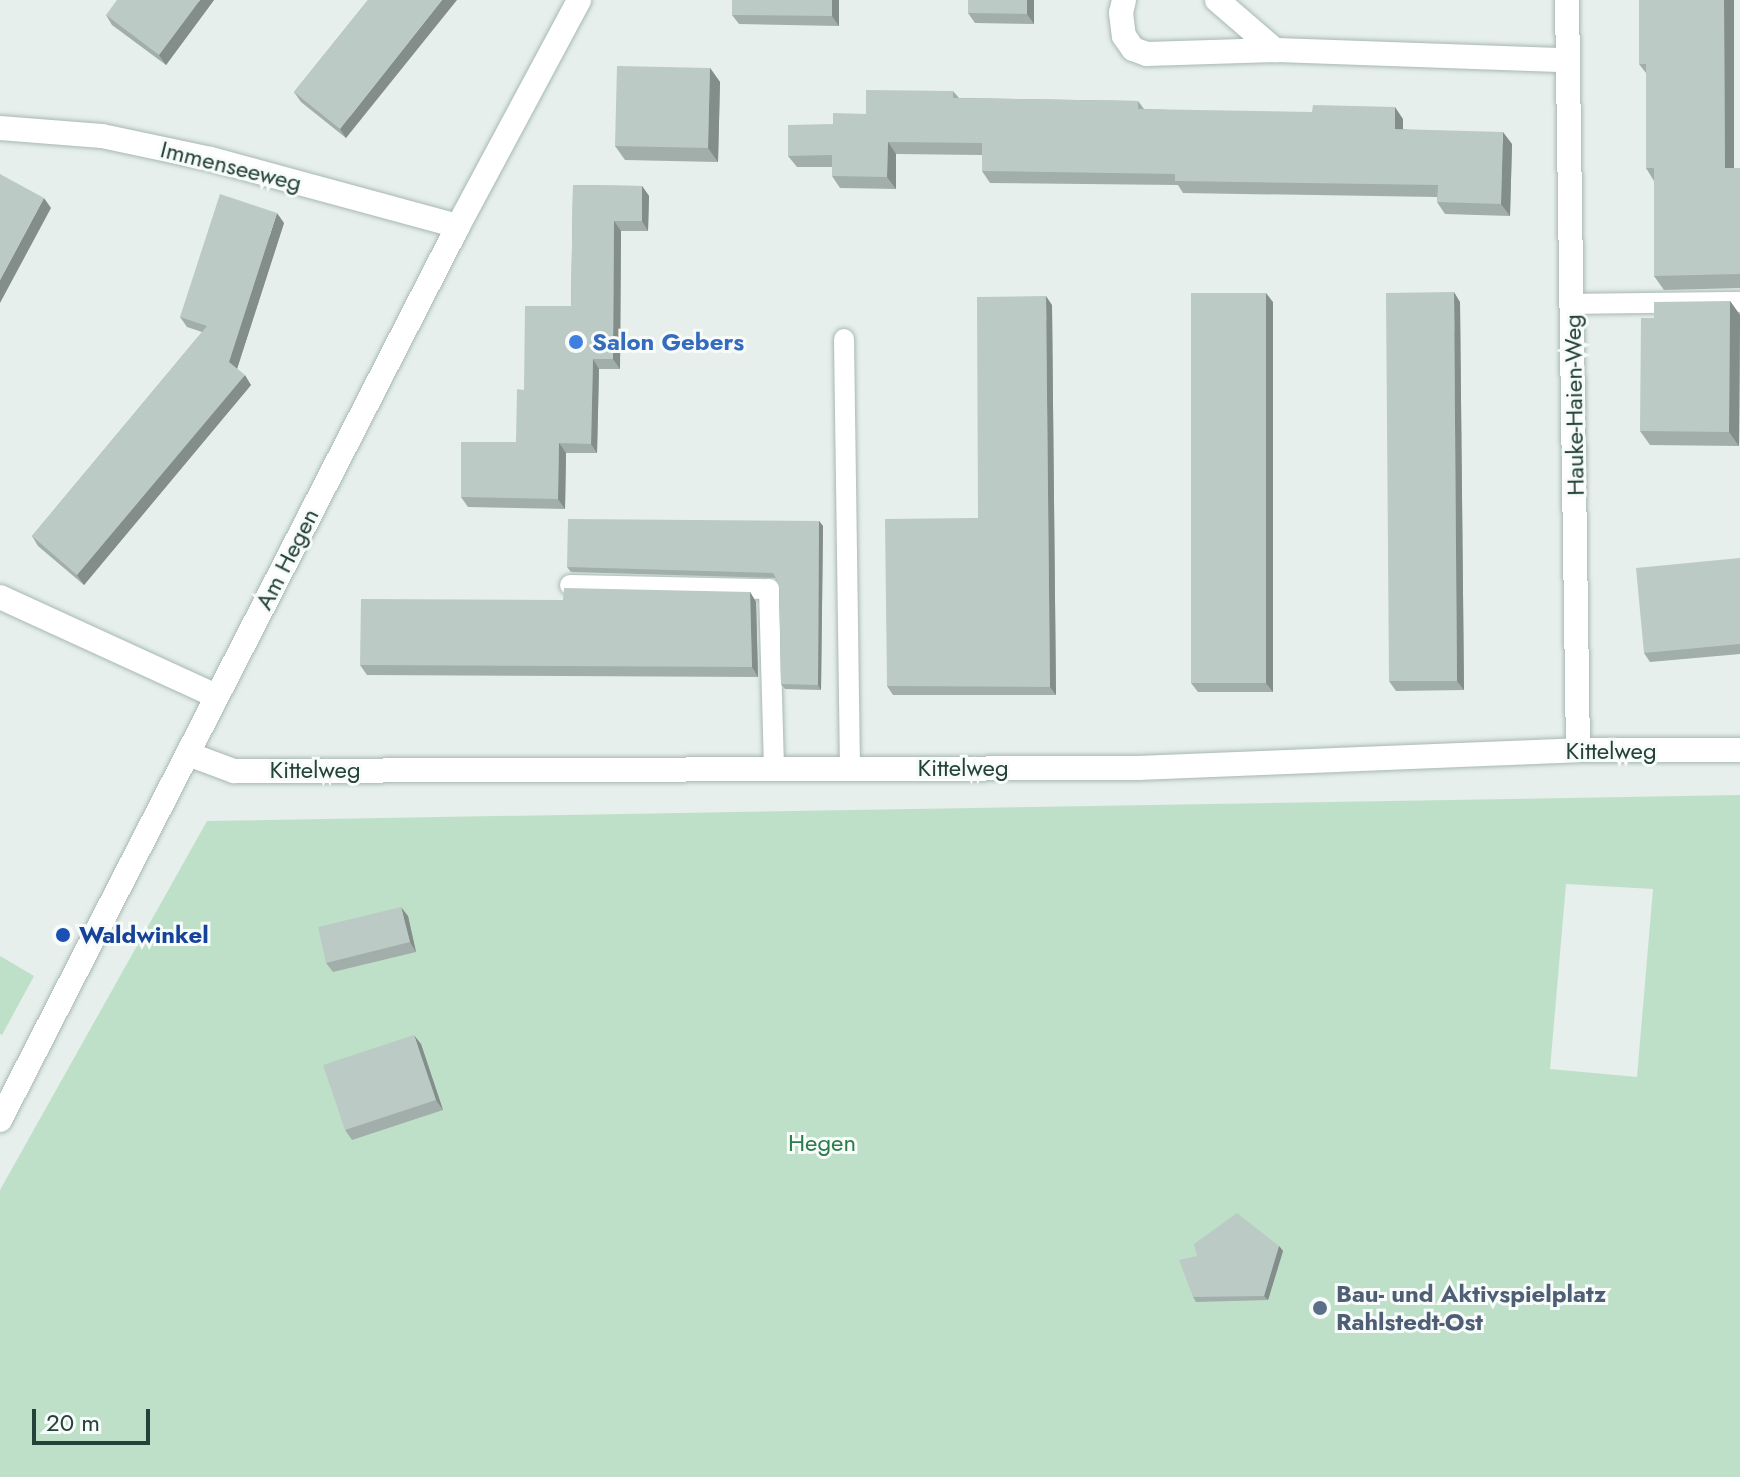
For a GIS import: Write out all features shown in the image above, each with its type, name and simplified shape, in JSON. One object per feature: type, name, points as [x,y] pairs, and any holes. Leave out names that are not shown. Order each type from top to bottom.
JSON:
[{"type":"street","name":"Am Hegen","points":[[0,1120],[458,226],[579,0]]},
{"type":"street","points":[[1124,0],[1121,13],[1124,36],[1139,52],[1275,50],[1568,60]]},
{"type":"street","points":[[1217,0],[1275,50]]},
{"type":"street","name":"Hauke-Haien-Weg","points":[[1567,0],[1578,750]]},
{"type":"street","name":"Immenseeweg","points":[[0,128],[102,136],[211,159],[458,226]]},
{"type":"street","points":[[0,597],[216,696]]},
{"type":"street","name":"Kittelweg","points":[[188,754],[234,771],[1138,768],[1578,750],[1740,750]]},
{"type":"lane","points":[[1573,304],[1740,302]]},
{"type":"lane","points":[[844,339],[850,768]]},
{"type":"lane","points":[[570,585],[769,589],[774,769]]},
{"type":"green space","name":"Hegen","points":[[1740,795],[1740,1477],[0,1477],[0,1190],[207,821]],"holes":[[[1566,884],[1653,889],[1637,1077],[1550,1069]]]},
{"type":"green space","points":[[0,956],[34,976],[2,1035],[0,1034]]},
{"type":"building","points":[[117,0],[200,0],[159,55],[106,15]]},
{"type":"building","points":[[368,0],[442,0],[340,129],[294,92]]},
{"type":"building","points":[[732,0],[832,0],[832,16],[732,15]]},
{"type":"building","points":[[968,0],[1027,0],[1027,14],[968,13]]},
{"type":"building","points":[[1639,0],[1724,0],[1725,168],[1740,168],[1740,274],[1654,276],[1654,168],[1646,168],[1646,64],[1639,64]]},
{"type":"building","points":[[617,66],[710,68],[708,148],[615,146]]},
{"type":"building","points":[[866,90],[953,91],[953,98],[1138,101],[1138,109],[1312,112],[1313,105],[1395,107],[1395,129],[1503,132],[1501,204],[1437,202],[1438,185],[1175,181],[1175,174],[982,171],[982,143],[888,142],[887,177],[832,176],[832,155],[788,156],[788,125],[833,124],[833,113],[866,114]]},
{"type":"building","points":[[0,174],[44,198],[0,280]]},
{"type":"building","points":[[573,185],[642,186],[642,221],[614,221],[613,359],[593,359],[591,444],[559,443],[558,499],[461,497],[461,442],[516,442],[517,389],[524,390],[525,306],[571,306]]},
{"type":"building","points":[[220,194],[277,213],[229,362],[245,375],[77,575],[32,536],[207,326],[180,317]]},
{"type":"building","points":[[1454,292],[1457,681],[1389,681],[1386,293]]},
{"type":"building","points":[[1191,293],[1266,293],[1266,683],[1191,683]]},
{"type":"building","points":[[1046,296],[1050,687],[887,686],[885,519],[978,518],[977,297]]},
{"type":"building","points":[[1730,301],[1729,432],[1640,431],[1641,318],[1654,318],[1654,302]]},
{"type":"building","points":[[568,519],[819,521],[818,685],[781,684],[779,584],[773,573],[567,567]]},
{"type":"building","points":[[1740,558],[1740,644],[1644,653],[1636,568]]},
{"type":"building","points":[[564,588],[750,592],[752,667],[360,665],[361,599],[563,600]]},
{"type":"building","points":[[401,907],[410,942],[326,963],[318,927]]},
{"type":"building","points":[[414,1035],[436,1100],[345,1130],[323,1065]]},
{"type":"building","points":[[1237,1213],[1279,1246],[1264,1296],[1193,1297],[1179,1260],[1197,1256],[1194,1244]]},
{"type":"place","name":"Salon Gebers","points":[[576,342]]},
{"type":"place","name":"Waldwinkel","points":[[63,935]]},
{"type":"place","name":"Bau- und Aktivspielplatz Rahlstedt-Ost","points":[[1320,1308]]}]
